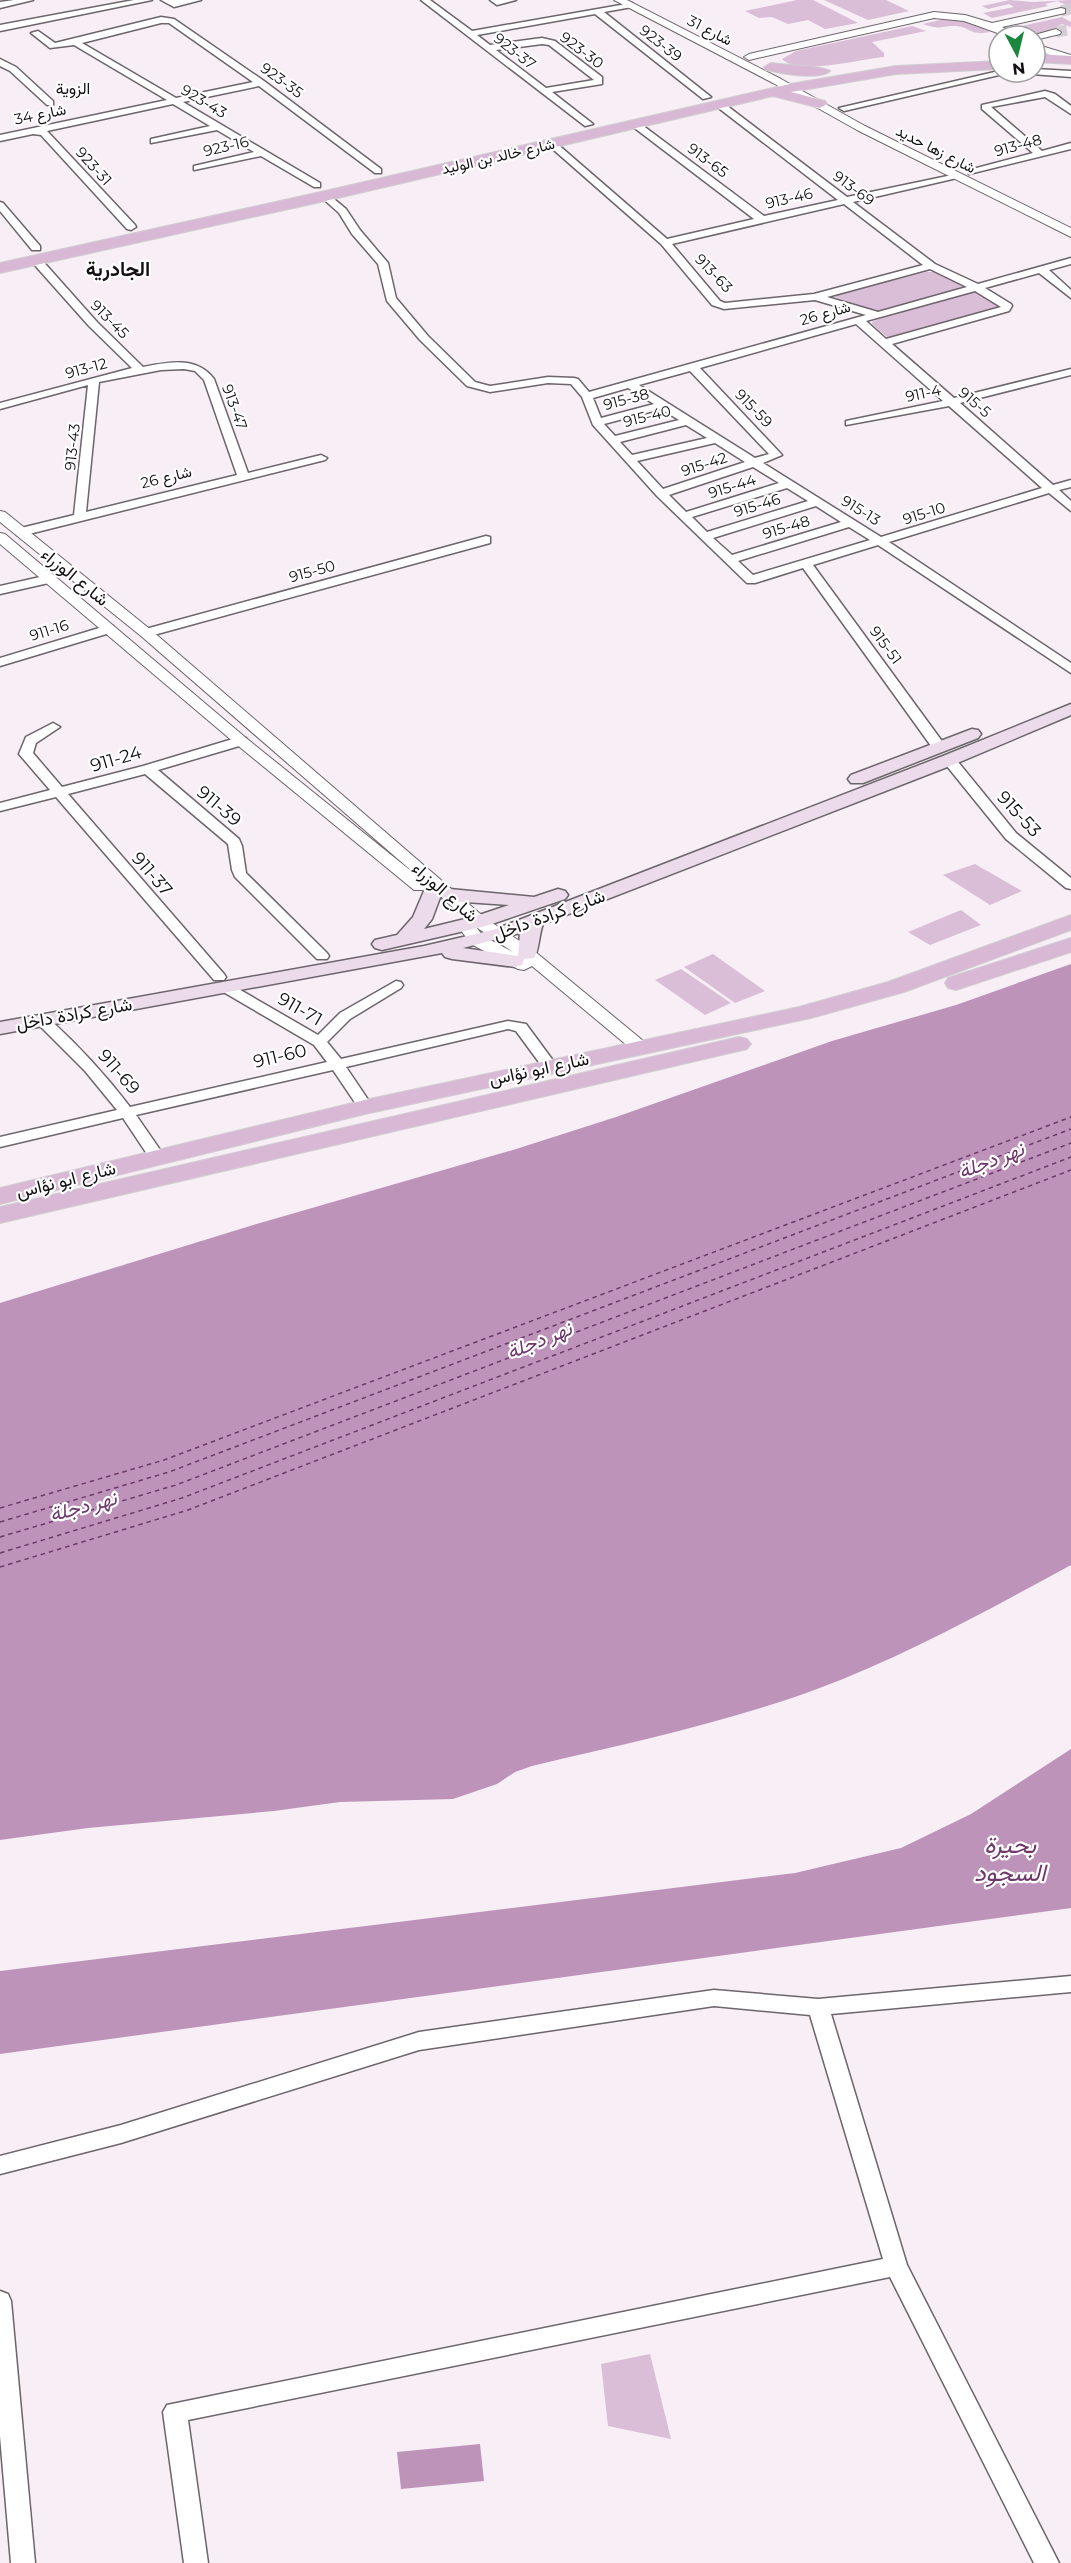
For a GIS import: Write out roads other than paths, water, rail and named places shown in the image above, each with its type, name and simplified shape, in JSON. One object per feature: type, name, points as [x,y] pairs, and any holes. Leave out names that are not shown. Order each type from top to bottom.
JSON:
[{"type":"main road","name":"شارع خالد بن الوليد","points":[[0,268],[36,254],[131,227],[222,206],[321,191],[552,144],[635,124],[748,92],[795,85],[838,74],[920,59],[987,56]]},
{"type":"main road","points":[[1047,58],[1071,59]]},
{"type":"main road","name":"شارع خالد بن الوليد","points":[[838,74],[987,65]]},
{"type":"main road","points":[[1047,67],[1071,68]]},
{"type":"main road","points":[[748,92],[765,68],[838,74]]},
{"type":"main road","points":[[832,105],[826,91],[838,74]]},
{"type":"main road","points":[[748,92],[790,96],[832,105]]},
{"type":"main road","name":"شارع خالد بن الوليد","points":[[0,257],[36,254],[235,216],[321,191],[378,171],[588,124],[713,101]]},
{"type":"main road","points":[[222,206],[235,216]]},
{"type":"main road","name":"شارع كرادة داخل","points":[[944,753],[1071,695]]},
{"type":"main road","name":"شارع كرادة داخل","points":[[0,1028],[222,982],[322,956],[404,939],[474,929],[538,911],[944,753],[1071,709]]},
{"type":"main road","points":[[404,939],[440,895],[538,911],[521,957],[424,952]]},
{"type":"main road","name":"شارع كرادة داخل","points":[[0,1015],[424,952],[474,929],[499,934],[538,911]]},
{"type":"main road","name":"شارع ابو نؤاس","points":[[0,1196],[365,1107],[793,1015],[896,987],[1071,922]]},
{"type":"main road","name":"شارع ابو نؤاس","points":[[0,1215],[265,1152],[658,1064],[811,1026],[909,999],[1071,945]]},
{"type":"street","points":[[0,5],[29,0]]},
{"type":"street","points":[[0,28],[148,0]]},
{"type":"street","points":[[165,0],[174,4],[197,0]]},
{"type":"street","name":"923-37","points":[[425,0],[588,124]]},
{"type":"street","points":[[494,0],[497,2],[512,0]]},
{"type":"street","name":"شارع 31","points":[[619,0],[632,3],[733,49],[765,68]]},
{"type":"street","points":[[471,34],[632,3]]},
{"type":"street","name":"شارع 31","points":[[632,3],[765,68]]},
{"type":"street","name":"923-39","points":[[597,11],[713,101]]},
{"type":"street","points":[[1001,24],[1058,12],[1071,20]]},
{"type":"street","points":[[749,57],[934,15],[954,15],[987,25]]},
{"type":"street","name":"923-35","points":[[78,41],[166,20],[197,37],[378,171]]},
{"type":"street","points":[[1047,34],[1056,32]]},
{"type":"street","points":[[34,33],[53,46],[78,41]]},
{"type":"street","name":"923-43","points":[[78,41],[321,191],[343,211],[356,232],[383,263],[391,299],[424,338],[471,384],[490,389],[560,379],[574,381],[587,396]]},
{"type":"street","name":"923-30","points":[[491,48],[542,41],[552,43],[599,79],[596,83],[544,91]]},
{"type":"street","points":[[733,49],[778,50]]},
{"type":"street","points":[[765,68],[778,50]]},
{"type":"street","points":[[1047,51],[1071,59]]},
{"type":"street","points":[[0,62],[13,69],[50,103]]},
{"type":"street","points":[[933,67],[972,78]]},
{"type":"street","name":"شارع زها حديد","points":[[765,68],[832,105],[1071,221]]},
{"type":"street","points":[[1047,73],[1071,74]]},
{"type":"street","points":[[832,105],[987,76]]},
{"type":"street","name":"شارع 34","points":[[0,138],[261,83]]},
{"type":"street","points":[[1040,154],[985,107],[1045,94],[1052,96],[1071,111]]},
{"type":"street","name":"913-69","points":[[713,101],[931,266],[976,287],[1007,306],[1005,309],[885,343]]},
{"type":"street","name":"شارع زها حديد","points":[[832,105],[861,128],[1071,233]]},
{"type":"street","name":"913-65","points":[[635,124],[762,220]]},
{"type":"street","points":[[154,141],[219,128]]},
{"type":"street","name":"923-31","points":[[33,131],[44,133],[131,227]]},
{"type":"street","name":"913-63","points":[[552,144],[665,242],[716,303],[724,306],[814,297],[931,266]]},
{"type":"street","name":"913-48","points":[[972,172],[1071,146]]},
{"type":"street","name":"923-16","points":[[197,168],[262,153]]},
{"type":"street","name":"913-46","points":[[665,242],[954,176]]},
{"type":"street","points":[[0,205],[36,254]]},
{"type":"street","name":"913-45","points":[[36,254],[93,324],[140,370]]},
{"type":"street","name":"شارع 26","points":[[587,396],[1071,261]]},
{"type":"street","points":[[1041,269],[1071,295]]},
{"type":"street","points":[[814,297],[879,315]]},
{"type":"street","name":"915-5","points":[[859,321],[1071,507]]},
{"type":"street","name":"913-12","points":[[0,406],[140,370],[181,366]]},
{"type":"street","name":"913-47","points":[[181,366],[199,368],[209,379],[243,475]]},
{"type":"street","name":"915-59","points":[[693,367],[776,452],[772,458],[755,463]]},
{"type":"street","name":"911-4","points":[[850,423],[952,402],[1071,372]]},
{"type":"street","name":"913-43","points":[[80,516],[94,382]]},
{"type":"street","name":"915-13","points":[[630,385],[850,523],[1071,669]]},
{"type":"street","points":[[587,396],[597,423],[661,494],[730,560]]},
{"type":"street","name":"915-38","points":[[597,423],[663,405]]},
{"type":"street","name":"915-40","points":[[613,440],[688,421]]},
{"type":"street","name":"915-42","points":[[630,459],[716,439]]},
{"type":"street","name":"شارع 26","points":[[21,532],[243,475],[321,458]]},
{"type":"street","name":"915-42","points":[[661,494],[755,463]]},
{"type":"street","name":"915-10","points":[[730,560],[751,580],[1071,483]]},
{"type":"street","name":"915-44","points":[[684,516],[788,484]]},
{"type":"street","name":"915-46","points":[[705,536],[817,502]]},
{"type":"street","name":"شارع الوزراء","points":[[0,515],[146,633],[440,895],[474,929],[521,957],[577,996],[640,1048]]},
{"type":"street","name":"915-48","points":[[730,560],[850,523]]},
{"type":"street","name":"915-50","points":[[146,633],[486,540]]},
{"type":"street","name":"شارع الوزراء","points":[[2,541],[241,741],[440,895]]},
{"type":"street","points":[[0,561],[42,550]]},
{"type":"street","name":"915-51","points":[[806,563],[944,753]]},
{"type":"street","points":[[0,591],[49,579]]},
{"type":"street","points":[[69,596],[92,590]]},
{"type":"street","name":"911-16","points":[[1,660],[109,629]]},
{"type":"street","name":"911-37","points":[[53,727],[31,738],[26,745],[26,754],[58,794],[222,982]]},
{"type":"street","name":"911-24","points":[[0,807],[58,794],[241,741]]},
{"type":"street","name":"915-53","points":[[944,753],[1011,836],[1071,885]]},
{"type":"street","name":"911-39","points":[[148,769],[234,842],[239,853],[236,864],[240,874],[322,956]]},
{"type":"street","name":"شارع الوزراء","points":[[499,934],[521,957]]},
{"type":"street","name":"911-71","points":[[222,982],[319,1042],[365,1107]]},
{"type":"street","points":[[319,1042],[345,1016],[396,985]]},
{"type":"street","name":"911-69","points":[[42,1020],[99,1075],[127,1111],[157,1157]]},
{"type":"street","name":"911-60","points":[[0,1142],[513,1024],[524,1029],[549,1066]]},
{"type":"street","points":[[0,2165],[121,2134],[419,2041],[714,1998],[818,2007],[1071,1984]]},
{"type":"street","points":[[818,2007],[896,2266],[1047,2563]]},
{"type":"street","points":[[196,2563],[175,2412],[896,2266]]},
{"type":"street","points":[[0,2301],[23,2563]]},
{"type":"water","name":"نهر دجلة","points":[[1071,964],[1071,1565],[915,1647],[817,1689],[712,1722],[532,1766],[515,1772],[497,1784],[453,1799],[340,1802],[274,1811],[88,1828],[0,1840],[0,1303],[250,1226],[513,1150],[616,1117],[832,1041],[956,1005]]},
{"type":"water","name":"بحيرة السجود","points":[[1071,1749],[1071,1908],[0,2054],[0,1971],[795,1873],[901,1848],[971,1814]]},
{"type":"water","points":[[480,2444],[484,2481],[401,2489],[397,2452]]},
{"type":"tunnel","points":[[1061,11],[1071,9]]},
{"type":"tunnel","points":[[1056,32],[1068,30]]},
{"type":"district","name":"الزوية","points":[[73,88]]},
{"type":"district","name":"الجادرية","points":[[118,269]]}]
